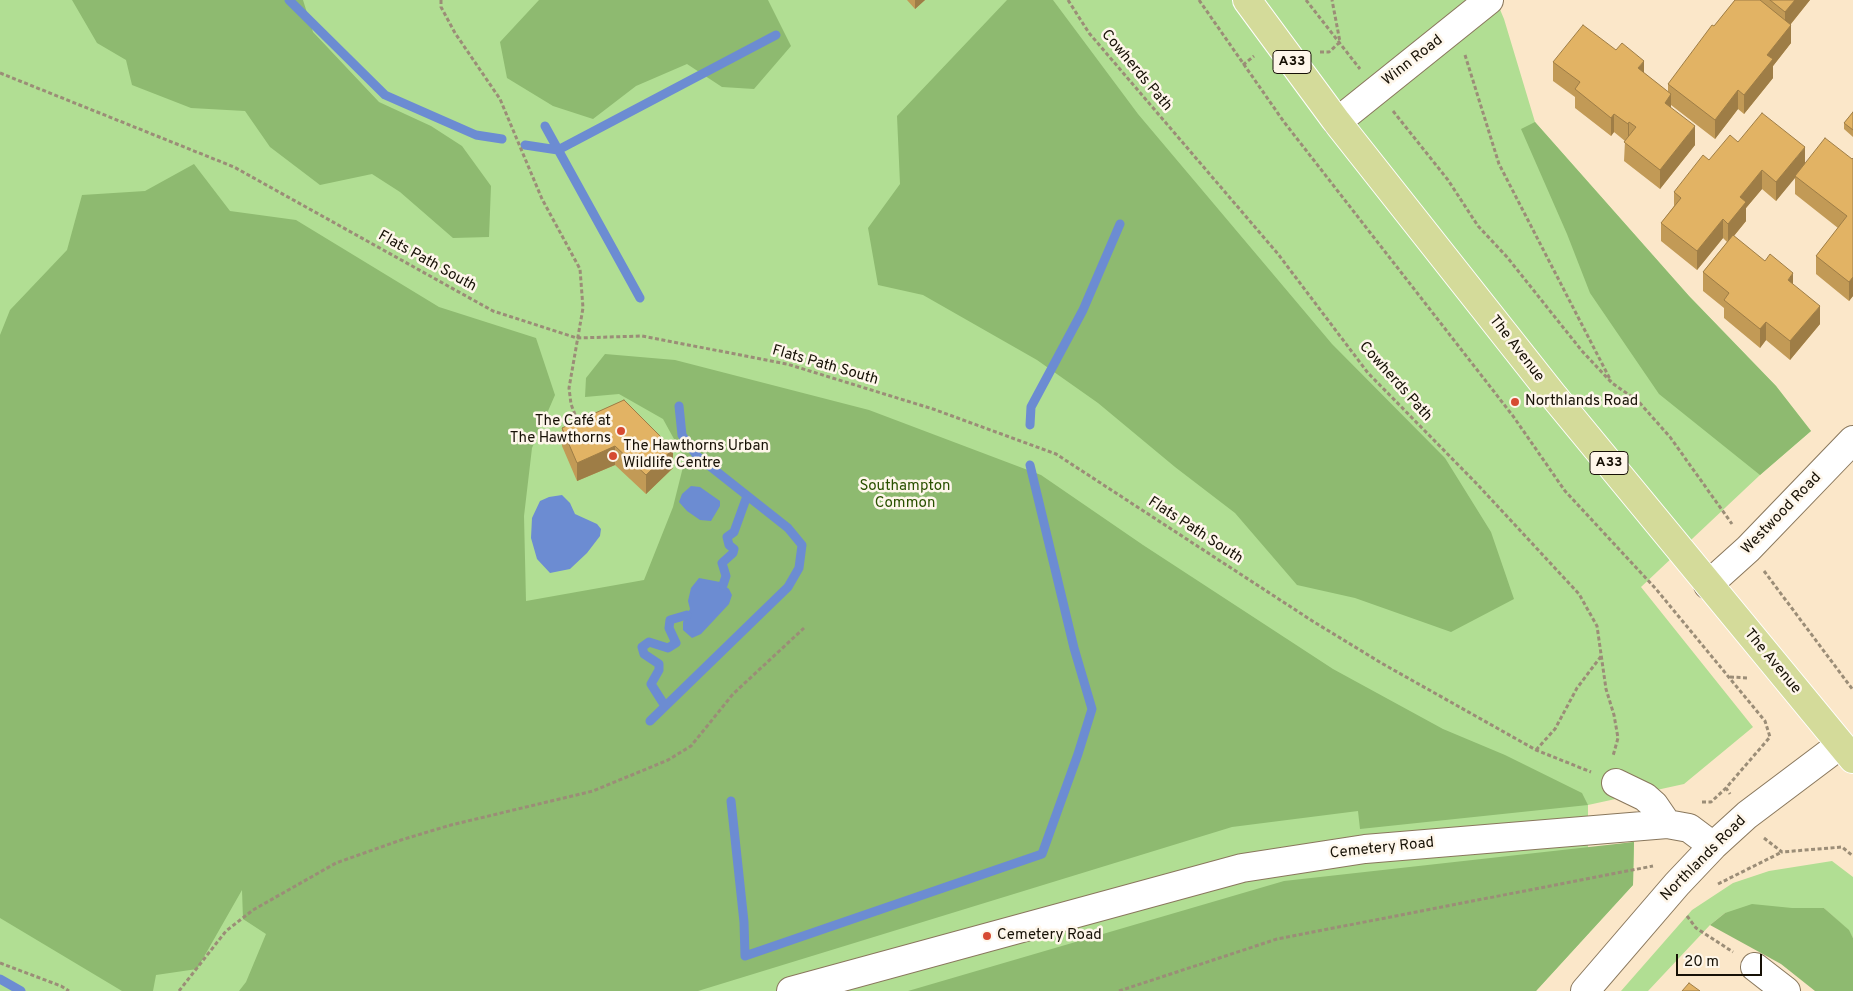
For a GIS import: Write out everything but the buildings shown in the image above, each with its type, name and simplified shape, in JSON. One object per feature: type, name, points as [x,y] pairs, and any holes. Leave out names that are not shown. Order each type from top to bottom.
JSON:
[{"type":"main road","name":"The Avenue","points":[[1245,1],[1336,122],[1552,394],[1847,752]]},
{"type":"street","name":"Winn Road","points":[[1336,122],[1489,0]]},
{"type":"street","name":"Westwood Road","points":[[1708,585],[1748,550],[1853,440]]},
{"type":"street","name":"Northlands Road","points":[[1585,991],[1677,884],[1713,846],[1747,815],[1847,752]]},
{"type":"street","points":[[1608,773],[1645,797],[1654,805],[1666,824]]},
{"type":"street","name":"Cemetery Road","points":[[791,991],[1242,868],[1365,849],[1666,824],[1689,828],[1713,846]]},
{"type":"street","points":[[1755,967],[1786,991]]},
{"type":"path","points":[[441,0],[441,6],[455,33],[500,99],[542,199],[580,269],[583,308],[569,388],[571,404],[577,420]]},
{"type":"path","name":"Cowherds Path","points":[[1068,0],[1089,32],[1278,254],[1368,373],[1579,594],[1598,626],[1606,689],[1614,715],[1618,738],[1608,773]]},
{"type":"path","points":[[1199,0],[1243,65],[1351,210],[1513,416],[1565,490],[1656,589],[1765,721],[1770,737],[1726,788],[1732,797]]},
{"type":"path","points":[[1306,0],[1358,66]]},
{"type":"path","points":[[1332,0],[1340,42]]},
{"type":"path","points":[[1329,52],[1340,42]]},
{"type":"path","points":[[1243,65],[1256,55]]},
{"type":"path","points":[[1465,55],[1499,164],[1612,383]]},
{"type":"path","name":"Flats Path South","points":[[0,73],[234,167],[493,311],[577,338],[642,336],[787,364],[933,409],[1056,454],[1314,622],[1383,664],[1536,750],[1608,773]]},
{"type":"path","points":[[1393,111],[1448,180],[1478,226],[1507,257],[1582,351],[1612,383],[1638,402],[1670,437],[1729,521]]},
{"type":"path","points":[[1765,572],[1853,690]]},
{"type":"path","points":[[179,991],[226,931],[254,910],[336,863],[451,825],[593,792],[668,760],[691,746],[733,694],[804,628]]},
{"type":"path","points":[[1536,750],[1555,729],[1577,688],[1602,655]]},
{"type":"path","points":[[1766,840],[1782,852]]},
{"type":"path","points":[[1712,888],[1782,852],[1842,847],[1853,856]]},
{"type":"path","points":[[1119,991],[1277,939],[1652,867]]},
{"type":"path","points":[[1682,910],[1696,928],[1708,936]]},
{"type":"path","points":[[0,963],[61,986],[69,991]]},
{"type":"green space","name":"Southampton Common","points":[[0,0],[1496,0],[1504,19],[1535,122],[1689,296],[1776,386],[1811,431],[1760,475],[1641,587],[1753,727],[1684,784],[1588,805],[1588,849],[1634,842],[1633,885],[1536,991],[0,991]]},
{"type":"green space","points":[[72,0],[303,0],[313,32],[379,102],[431,126],[462,146],[491,186],[489,237],[453,238],[400,192],[372,174],[320,185],[270,147],[245,111],[191,108],[132,85],[126,60],[97,43]]},
{"type":"green space","points":[[539,0],[768,0],[791,46],[754,89],[722,87],[687,64],[636,86],[593,119],[553,106],[507,78],[500,42]]},
{"type":"green space","points":[[1007,0],[1053,0],[1138,114],[1332,344],[1445,458],[1491,532],[1514,599],[1451,632],[1355,598],[1297,585],[1235,513],[1175,467],[1098,403],[1037,360],[923,295],[878,285],[868,228],[900,184],[897,116]]},
{"type":"green space","points":[[1535,122],[1689,296],[1776,386],[1811,431],[1760,475],[1659,394],[1590,293],[1567,234],[1521,129]]},
{"type":"green space","points":[[194,164],[230,211],[296,220],[439,307],[536,338],[555,395],[532,448],[524,516],[526,601],[644,580],[673,507],[685,459],[663,419],[619,394],[585,397],[586,378],[605,354],[675,360],[869,410],[1041,475],[1143,545],[1333,669],[1443,729],[1505,755],[1582,793],[1588,805],[1360,829],[1358,811],[1232,827],[698,991],[239,991],[246,982],[266,934],[243,919],[242,890],[197,969],[156,975],[153,991],[122,991],[0,918],[0,335],[10,310],[67,250],[82,195],[145,191]]},
{"type":"green space","points":[[1634,842],[1633,885],[1536,991],[908,991],[1284,881]]},
{"type":"green space","points":[[1832,861],[1853,877],[1853,938],[1848,930],[1824,908],[1725,913],[1710,925],[1648,991],[1621,991],[1692,910],[1733,883],[1769,871]]},
{"type":"green space","points":[[1752,904],[1792,908],[1824,908],[1849,930],[1853,938],[1853,991],[1815,991],[1781,964],[1710,925],[1725,913]]},
{"type":"water","points":[[691,486],[700,487],[720,501],[720,506],[711,521],[700,520],[687,511],[679,502],[682,494]]},
{"type":"water","points":[[562,495],[570,503],[575,514],[597,524],[601,529],[600,536],[587,553],[570,569],[550,573],[537,559],[531,538],[532,518],[540,501]]},
{"type":"water","points":[[699,578],[720,582],[729,589],[732,595],[729,604],[701,634],[692,638],[683,630],[683,622],[690,609],[688,601],[691,588]]},
{"type":"waterway","points":[[289,0],[385,95],[476,135],[502,139]]},
{"type":"waterway","points":[[525,145],[558,150],[776,35]]},
{"type":"waterway","points":[[545,126],[640,298]]},
{"type":"waterway","points":[[1030,425],[1031,407],[1083,310],[1120,224]]},
{"type":"waterway","points":[[650,721],[788,587],[799,568],[802,545],[788,528],[697,456],[682,435],[679,406]]},
{"type":"waterway","points":[[731,801],[744,922],[745,956],[1042,854],[1092,709],[1074,648],[1030,465]]},
{"type":"waterway","points":[[723,585],[726,576],[722,563],[733,553],[734,549],[729,545],[727,537],[734,532],[747,496]]},
{"type":"waterway","points":[[665,706],[651,684],[659,670],[659,664],[644,654],[642,647],[649,642],[668,648],[676,643],[669,628],[670,620],[687,615]]},
{"type":"waterway","points":[[0,979],[21,991]]},
{"type":"place","name":"Northlands Road","points":[[1515,402]]},
{"type":"place","name":"The Café at The Hawthorns","points":[[621,431]]},
{"type":"place","name":"The Hawthorns Urban Wildlife Centre","points":[[613,456]]},
{"type":"place","name":"Cemetery Road","points":[[987,936]]}]
